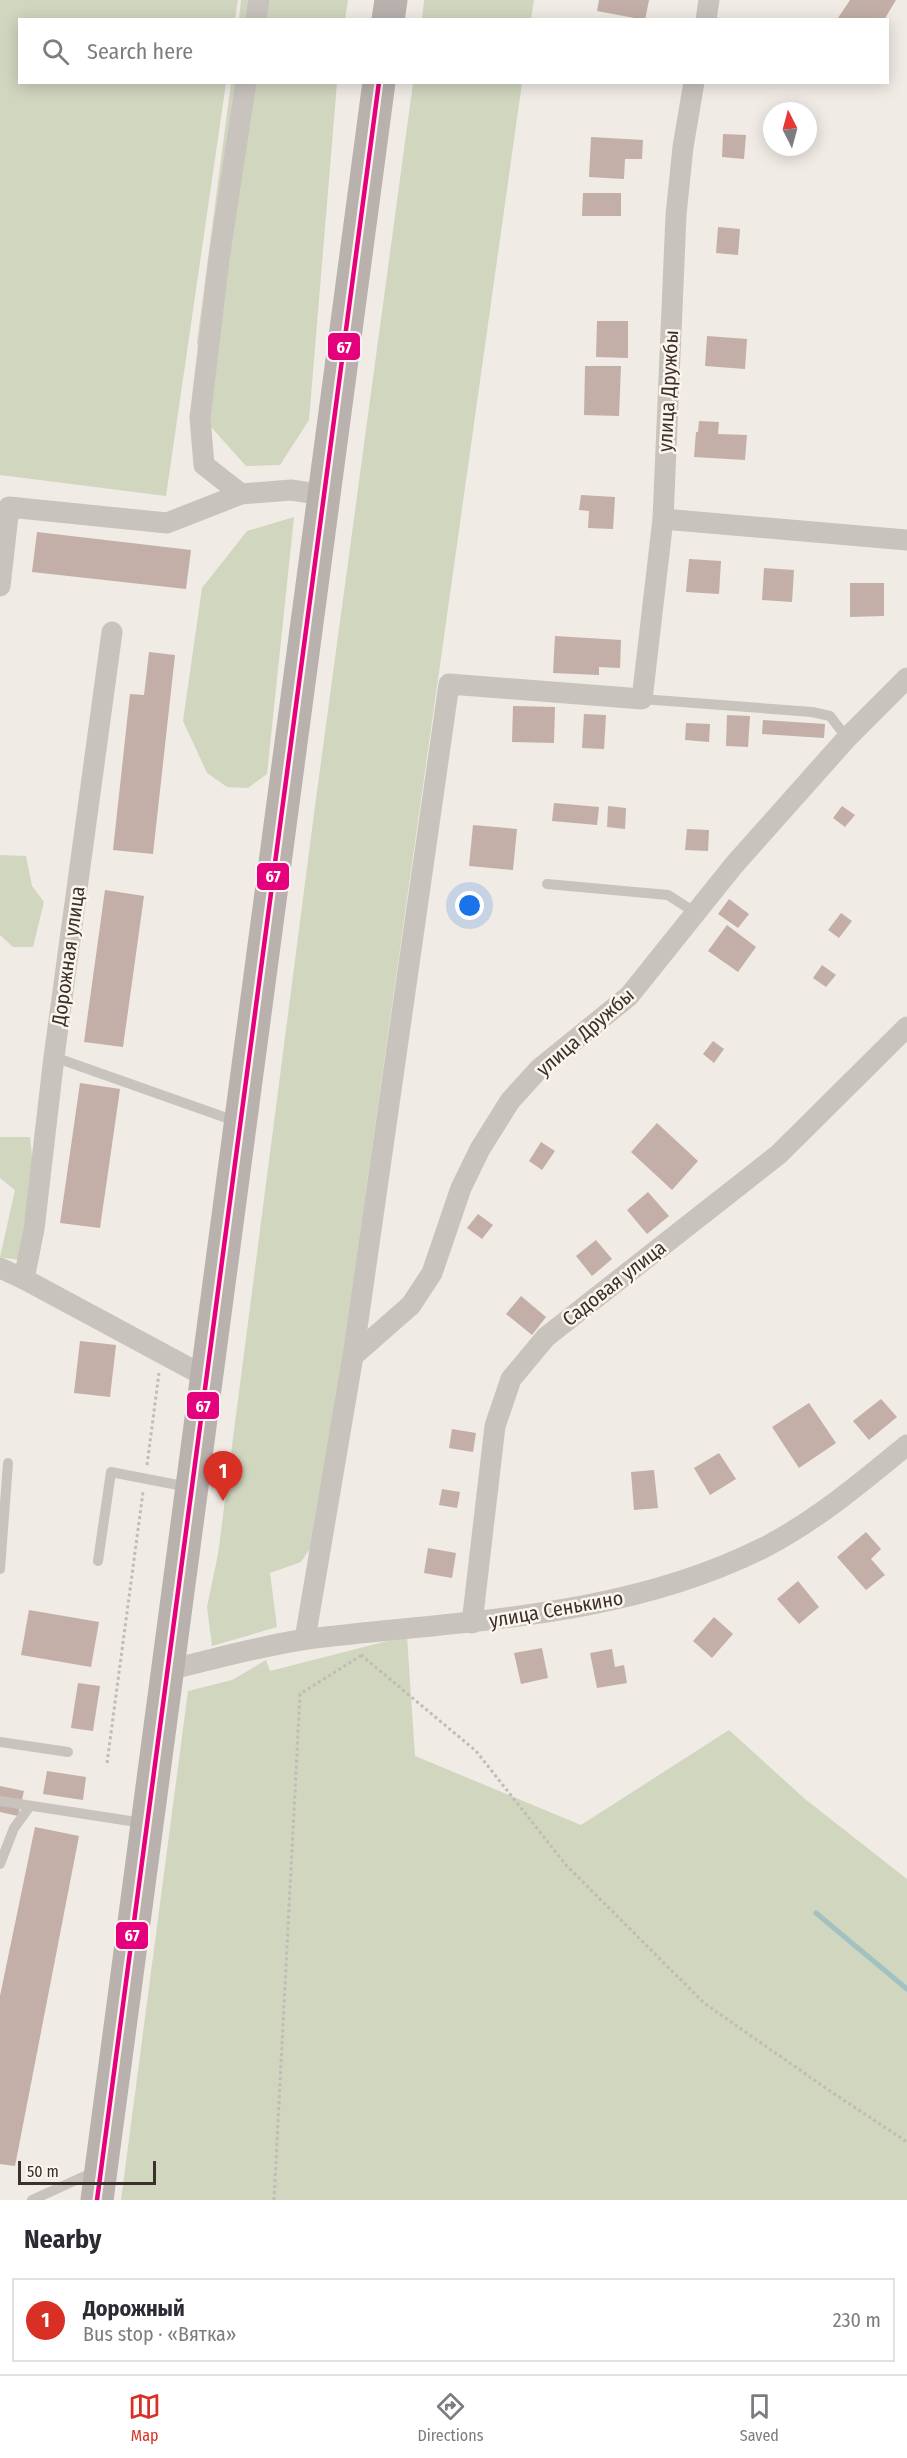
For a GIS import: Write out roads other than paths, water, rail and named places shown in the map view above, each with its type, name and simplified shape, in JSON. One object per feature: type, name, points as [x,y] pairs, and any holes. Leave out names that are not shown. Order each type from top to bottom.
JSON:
[{"type":"main road","points":[[388,18],[391,0]]},
{"type":"main road","points":[[99,2184],[379,84]]},
{"type":"street","points":[[256,18],[259,0]]},
{"type":"street","points":[[706,18],[709,0]]},
{"type":"street","points":[[241,494],[204,465],[200,418],[219,259],[246,84]]},
{"type":"street","name":"улица Дружбы","points":[[642,699],[663,519],[676,215],[682,147],[694,84]]},
{"type":"street","points":[[0,586],[5,506],[166,523],[241,494],[291,490],[324,495]]},
{"type":"street","points":[[663,519],[907,540]]},
{"type":"street","name":"Дорожная улица","points":[[24,1279],[34,1230],[54,1057],[112,632]]},
{"type":"street","name":"улица Дружбы","points":[[353,1356],[411,1305],[432,1273],[461,1188],[480,1149],[510,1101],[539,1070],[629,996],[734,865],[847,738],[907,678]]},
{"type":"street","points":[[305,1639],[353,1356],[449,684],[642,699]]},
{"type":"street","name":"Садовая улица","points":[[472,1623],[495,1426],[511,1379],[546,1337],[779,1154],[907,1027]]},
{"type":"street","points":[[0,1268],[206,1377]]},
{"type":"street","name":"улица Сенькино","points":[[167,1670],[305,1639],[526,1617],[623,1598],[678,1583],[764,1547],[803,1524],[852,1490],[907,1445]]},
{"type":"lane","points":[[642,699],[812,712],[830,716],[847,738]]},
{"type":"lane","points":[[548,884],[668,895],[696,913]]},
{"type":"lane","points":[[54,1057],[240,1123]]},
{"type":"lane","points":[[0,1569],[8,1463]]},
{"type":"lane","points":[[98,1562],[111,1473],[191,1488]]},
{"type":"lane","points":[[0,1742],[68,1752]]},
{"type":"lane","points":[[0,1801],[147,1823]]},
{"type":"lane","points":[[0,1861],[14,1828],[30,1806]]},
{"type":"lane","points":[[32,2200],[99,2184]]},
{"type":"waterway","points":[[816,1913],[907,1989]]},
{"type":"place","name":"Дорожный","points":[[223,1501]]}]
